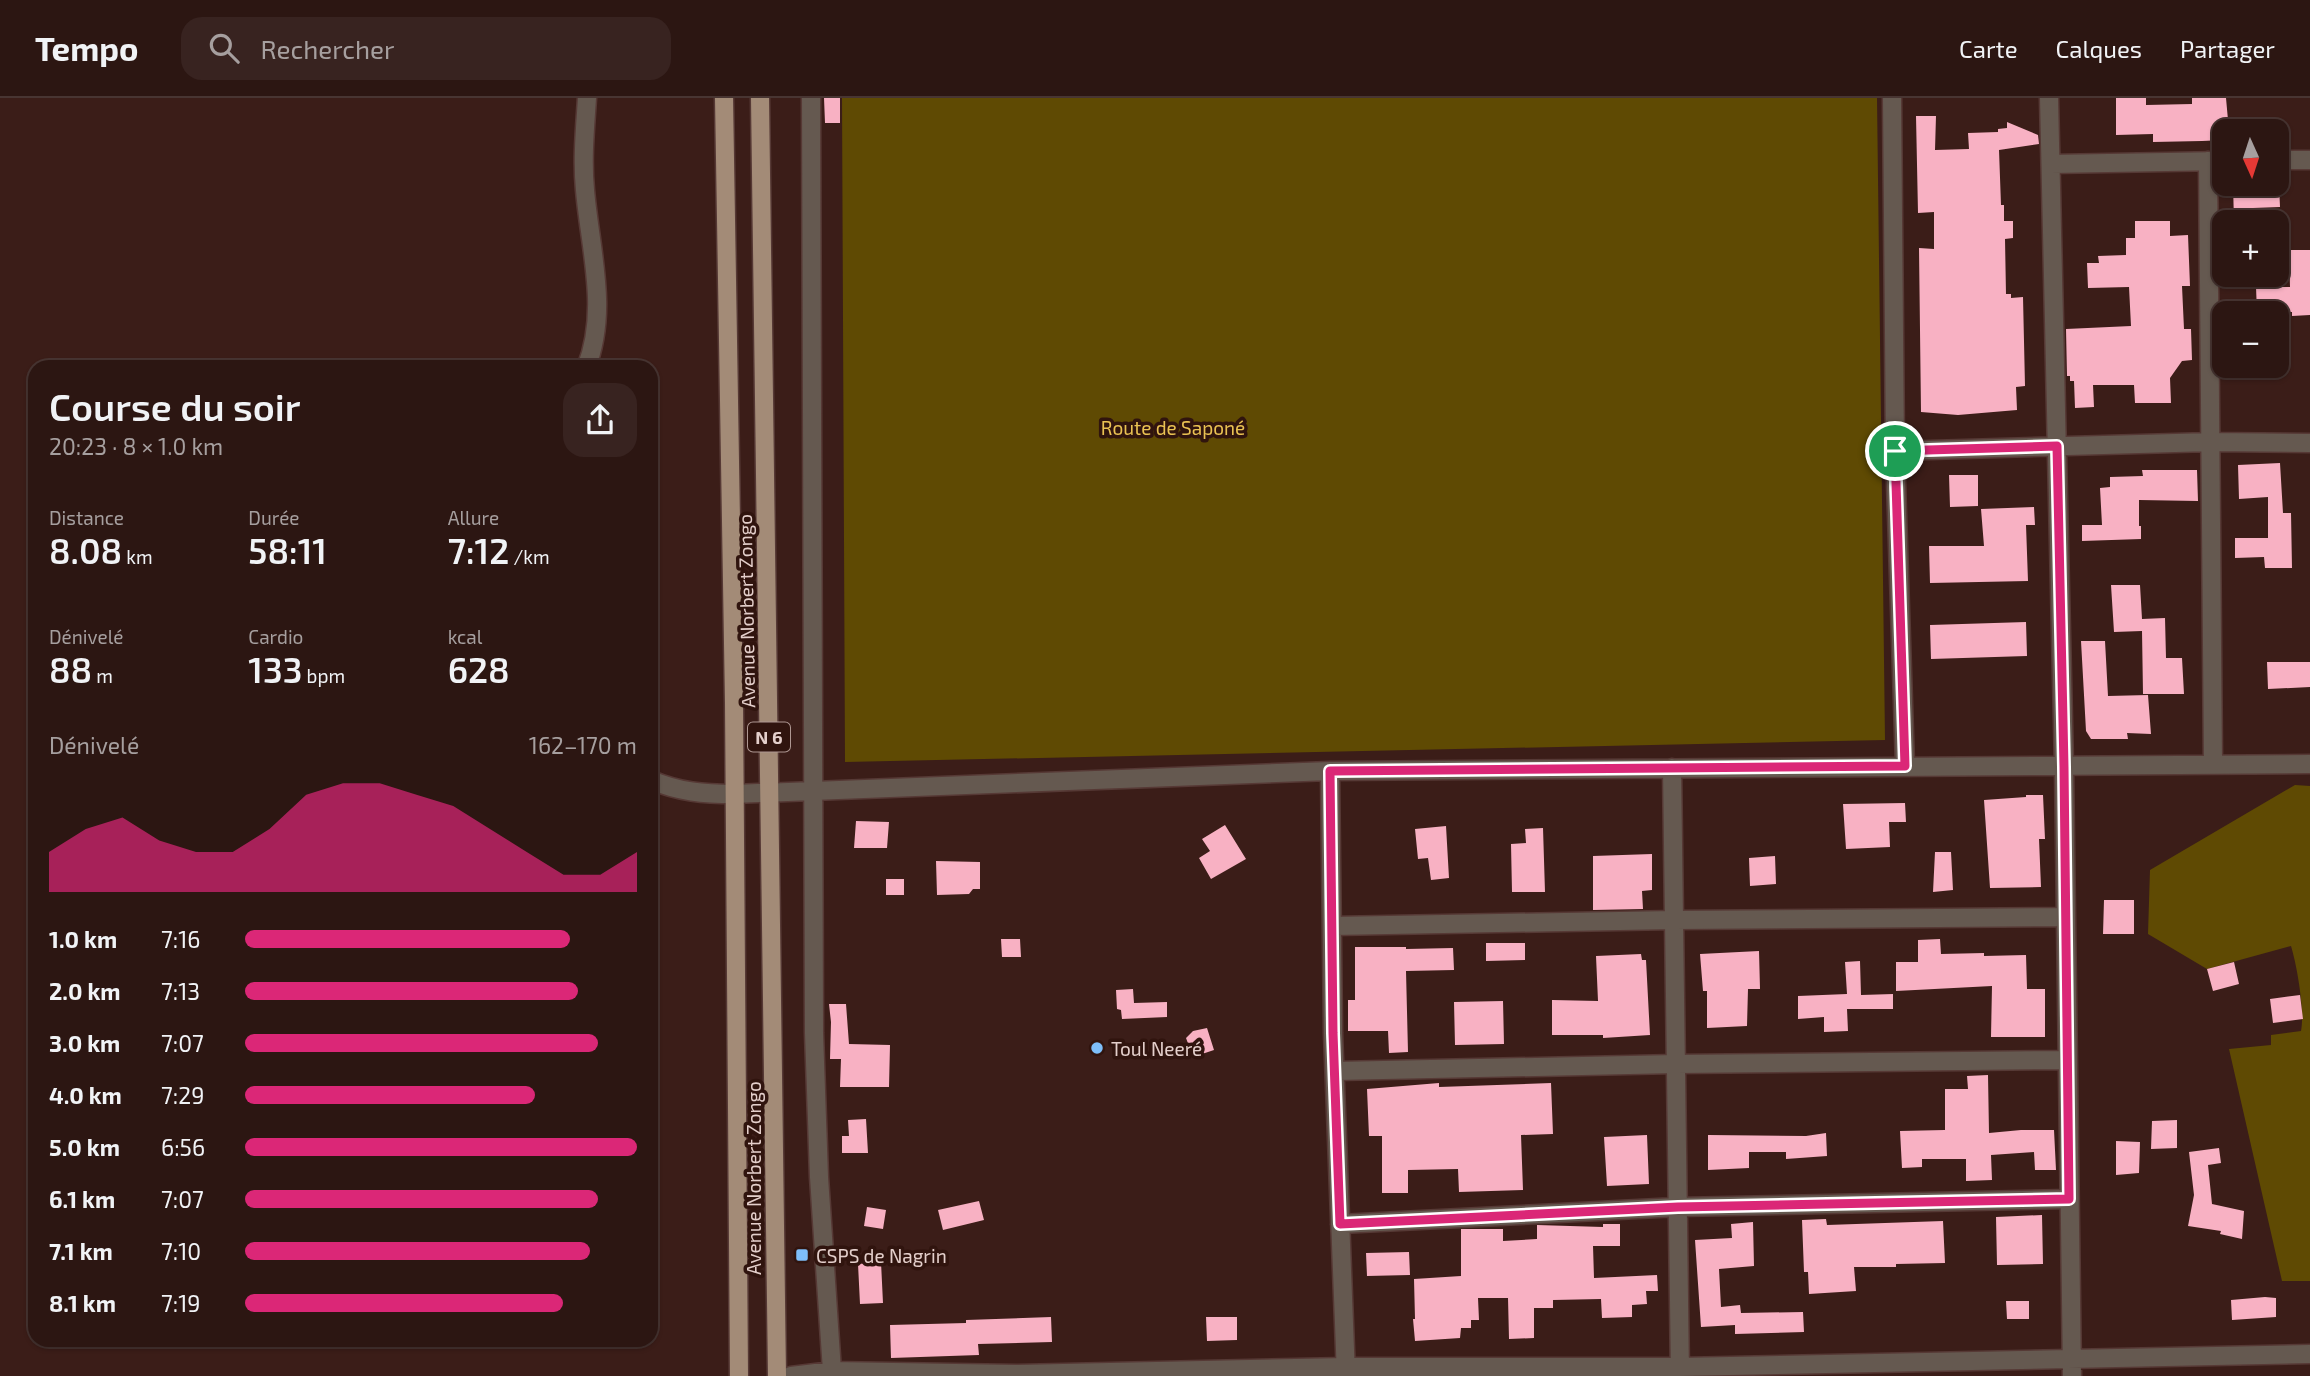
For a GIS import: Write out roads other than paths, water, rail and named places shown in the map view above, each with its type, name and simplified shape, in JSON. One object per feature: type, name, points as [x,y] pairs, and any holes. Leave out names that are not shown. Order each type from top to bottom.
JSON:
[{"type":"main road","name":"Avenue Norbert Zongo","points":[[724,98],[740,1224],[739,1376]]},
{"type":"main road","name":"Avenue Norbert Zongo","points":[[760,98],[777,1376]]},
{"type":"street","points":[[587,98],[583,166],[598,317],[589,360]]},
{"type":"street","points":[[811,98],[814,1033],[819,1177],[842,1373]]},
{"type":"street","points":[[1892,98],[1895,451],[1905,766]]},
{"type":"street","points":[[2049,98],[2064,767],[2072,1368]]},
{"type":"street","points":[[2289,160],[2310,160]]},
{"type":"street","points":[[2050,164],[2212,161]]},
{"type":"street","points":[[2213,765],[2210,442],[2215,196]]},
{"type":"street","points":[[1895,451],[2210,442],[2310,443]]},
{"type":"street","points":[[658,783],[700,794],[734,794],[1330,771],[2310,764]]},
{"type":"street","points":[[1672,768],[1680,1371]]},
{"type":"street","points":[[1330,771],[1332,926],[1346,1371]]},
{"type":"street","points":[[1332,926],[2064,917]]},
{"type":"street","points":[[1336,1072],[1676,1063],[2067,1060]]},
{"type":"street","points":[[1340,1224],[1678,1207],[2069,1199]]},
{"type":"street","points":[[791,1376],[842,1373],[1017,1375],[2072,1368],[2310,1354]]},
{"type":"place","name":"Toul Neeré","points":[[1097,1048]]},
{"type":"place","name":"CSPS de Nagrin","points":[[802,1255]]},
{"type":"park label","name":"Route de Saponé","points":[[1173,427]]}]
